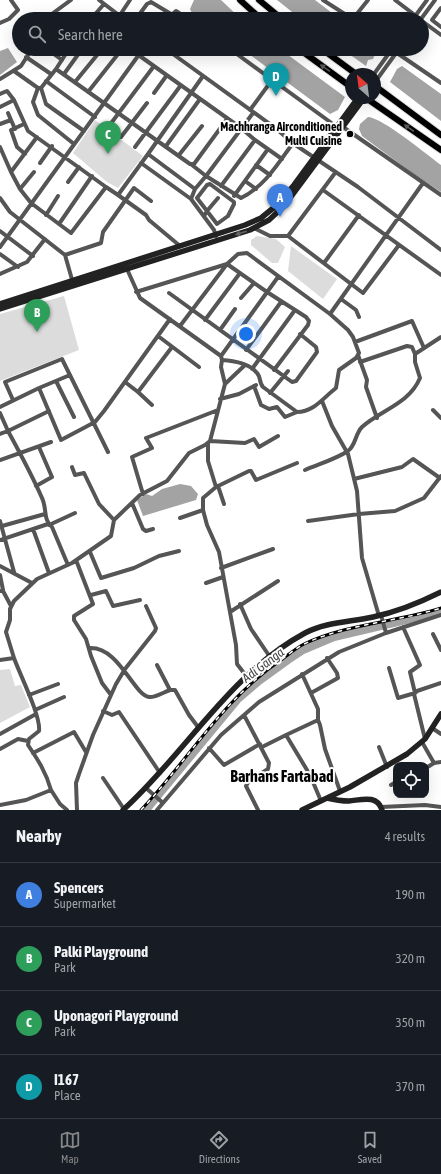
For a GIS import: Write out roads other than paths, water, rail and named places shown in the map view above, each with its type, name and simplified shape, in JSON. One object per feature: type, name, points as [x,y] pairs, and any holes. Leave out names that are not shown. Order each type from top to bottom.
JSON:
[{"type":"main road","points":[[240,0],[253,12]]},
{"type":"main road","points":[[259,0],[274,12]]},
{"type":"main road","points":[[309,56],[345,83]]},
{"type":"main road","points":[[332,56],[348,68]]},
{"type":"main road","points":[[381,91],[441,136]]},
{"type":"main road","points":[[0,304],[218,240],[254,228],[269,220],[284,206],[340,127],[354,104]]},
{"type":"main road","points":[[340,127],[360,104]]},
{"type":"main road","points":[[374,104],[441,150]]},
{"type":"main road","points":[[0,309],[73,283],[127,269],[160,256],[180,246],[245,225],[261,218],[277,205],[317,159]]},
{"type":"main road","points":[[124,809],[160,773],[218,704],[270,657],[293,640],[314,629],[380,616],[401,610],[441,592]]},
{"type":"main road","points":[[397,762],[423,741],[441,714]]},
{"type":"main road","points":[[302,810],[393,764]]},
{"type":"main road","points":[[327,798],[340,801],[370,799],[376,801],[381,808]]},
{"type":"street","points":[[11,0],[18,10],[16,12]]},
{"type":"street","points":[[55,12],[71,0]]},
{"type":"street","points":[[99,0],[116,12]]},
{"type":"street","points":[[122,12],[130,0]]},
{"type":"street","points":[[323,0],[342,12]]},
{"type":"street","points":[[359,12],[368,0]]},
{"type":"street","points":[[395,0],[408,12]]},
{"type":"street","points":[[418,12],[427,0]]},
{"type":"street","points":[[427,12],[435,0]]},
{"type":"street","points":[[141,12],[147,4],[151,2],[168,12]]},
{"type":"street","points":[[97,12],[104,4]]},
{"type":"street","points":[[441,8],[432,20],[441,27]]},
{"type":"street","points":[[0,23],[12,16]]},
{"type":"street","points":[[429,26],[441,36]]},
{"type":"street","points":[[57,56],[62,60]]},
{"type":"street","points":[[65,56],[56,69],[39,88],[33,102],[38,115],[74,144]]},
{"type":"street","points":[[64,74],[77,56]]},
{"type":"street","points":[[75,82],[96,56]]},
{"type":"street","points":[[88,92],[116,56]]},
{"type":"street","points":[[0,247],[65,155],[95,117],[138,56]]},
{"type":"street","points":[[140,56],[282,159]]},
{"type":"street","points":[[176,56],[293,143],[335,173],[358,187],[441,250]]},
{"type":"street","points":[[239,56],[340,127],[441,195]]},
{"type":"street","points":[[378,68],[387,56]]},
{"type":"street","points":[[381,74],[394,56]]},
{"type":"street","points":[[405,56],[441,83]]},
{"type":"street","points":[[0,79],[14,71],[26,57],[51,74]]},
{"type":"street","points":[[109,126],[154,66]]},
{"type":"street","points":[[56,69],[118,114],[166,146],[234,196],[240,198],[256,189],[270,175],[293,143]]},
{"type":"street","points":[[14,71],[39,88],[46,104],[84,131]]},
{"type":"street","points":[[154,93],[166,75]]},
{"type":"street","points":[[118,194],[203,76]]},
{"type":"street","points":[[191,199],[195,189],[241,128],[272,80]]},
{"type":"street","points":[[46,81],[95,117]]},
{"type":"street","points":[[135,147],[181,85]]},
{"type":"street","points":[[0,94],[7,91],[14,100],[28,130],[65,155],[106,187],[146,215],[149,220],[180,246]]},
{"type":"street","points":[[166,146],[200,99]]},
{"type":"street","points":[[0,107],[14,100]]},
{"type":"street","points":[[121,137],[147,102]]},
{"type":"street","points":[[8,113],[15,129]]},
{"type":"street","points":[[192,165],[227,119]]},
{"type":"street","points":[[0,124],[11,120]]},
{"type":"street","points":[[24,124],[11,130],[18,147],[25,154]]},
{"type":"street","points":[[180,156],[202,126]]},
{"type":"street","points":[[11,172],[37,137]]},
{"type":"street","points":[[221,186],[255,140]]},
{"type":"street","points":[[40,163],[52,146]]},
{"type":"street","points":[[0,147],[20,189],[31,203],[69,232],[72,232],[106,187]]},
{"type":"street","points":[[234,196],[268,148]]},
{"type":"street","points":[[148,154],[195,189]]},
{"type":"street","points":[[141,163],[191,199],[204,216],[218,240]]},
{"type":"street","points":[[256,165],[270,175]]},
{"type":"street","points":[[68,182],[80,167]]},
{"type":"street","points":[[20,189],[34,172]]},
{"type":"street","points":[[288,236],[335,173]]},
{"type":"street","points":[[58,224],[92,176]]},
{"type":"street","points":[[245,181],[256,189]]},
{"type":"street","points":[[330,314],[423,183]]},
{"type":"street","points":[[210,184],[234,202],[228,216],[217,224],[207,211],[197,198],[207,185],[210,184]]},
{"type":"street","points":[[65,255],[101,243],[102,234],[134,188],[152,201]]},
{"type":"street","points":[[323,190],[441,275]]},
{"type":"street","points":[[46,214],[58,196]]},
{"type":"street","points":[[0,198],[6,208],[19,220],[65,255],[73,283]]},
{"type":"street","points":[[204,216],[218,198]]},
{"type":"street","points":[[324,263],[359,215]]},
{"type":"street","points":[[254,228],[270,236],[288,236],[364,293],[399,245]]},
{"type":"street","points":[[0,231],[33,256]]},
{"type":"street","points":[[0,274],[27,262],[45,239]]},
{"type":"street","points":[[180,326],[233,256],[247,253],[330,314],[348,330],[356,342],[360,362],[367,380],[366,387],[377,418]]},
{"type":"street","points":[[0,254],[18,267]]},
{"type":"street","points":[[136,292],[227,264]]},
{"type":"street","points":[[227,264],[309,321],[308,325],[274,370]]},
{"type":"street","points":[[127,269],[140,298],[222,358],[240,362],[252,369],[259,375],[259,383],[270,393],[297,412]]},
{"type":"street","points":[[205,320],[240,273]]},
{"type":"street","points":[[225,384],[221,367],[222,358],[278,277]]},
{"type":"street","points":[[242,298],[254,283]]},
{"type":"street","points":[[169,293],[259,360],[292,382],[296,381],[317,352],[316,347],[303,338],[300,334]]},
{"type":"street","points":[[340,300],[356,310],[359,316]]},
{"type":"street","points":[[246,350],[281,302]]},
{"type":"street","points":[[220,330],[235,309]]},
{"type":"street","points":[[252,369],[295,310]]},
{"type":"street","points":[[40,388],[61,440],[95,422],[170,319]]},
{"type":"street","points":[[356,342],[412,321],[424,348]]},
{"type":"street","points":[[158,336],[199,366]]},
{"type":"street","points":[[415,354],[441,337]]},
{"type":"street","points":[[305,470],[347,451],[355,443],[360,430],[398,404],[416,386],[420,378],[412,347],[407,346],[360,362]]},
{"type":"street","points":[[138,392],[172,347]]},
{"type":"street","points":[[254,386],[261,405],[269,409],[277,407],[285,417],[304,411],[322,401],[326,395],[336,388],[339,380],[338,373],[342,366],[358,355]]},
{"type":"street","points":[[0,385],[62,359],[95,422],[108,452]]},
{"type":"street","points":[[224,504],[208,461],[209,442],[225,384],[245,365]]},
{"type":"street","points":[[270,393],[288,371]]},
{"type":"street","points":[[0,407],[70,376]]},
{"type":"street","points":[[56,381],[74,417]]},
{"type":"street","points":[[5,382],[13,400]]},
{"type":"street","points":[[125,382],[152,405]]},
{"type":"street","points":[[220,399],[239,394],[259,383]]},
{"type":"street","points":[[322,401],[332,426],[347,451],[354,479],[359,514],[359,542],[363,565],[386,633]]},
{"type":"street","points":[[143,494],[132,457],[152,448],[146,438],[218,410]]},
{"type":"street","points":[[433,410],[441,418]]},
{"type":"street","points":[[0,434],[48,411]]},
{"type":"street","points":[[0,412],[43,500],[48,525],[68,565]]},
{"type":"street","points":[[28,741],[39,731],[40,724],[14,658],[6,632],[9,624],[11,606],[32,583],[90,552],[111,536],[114,520],[143,494],[167,481],[189,453],[209,442],[245,443],[254,439],[259,447],[278,436]]},
{"type":"street","points":[[0,460],[50,442]]},
{"type":"street","points":[[36,486],[52,477],[39,447]]},
{"type":"street","points":[[308,521],[395,511],[408,507],[424,498],[440,477],[413,459],[402,467],[354,479]]},
{"type":"street","points":[[247,677],[237,664],[236,645],[221,568],[220,552],[210,533],[203,510],[203,498],[217,486],[249,471],[251,471],[256,480],[297,463]]},
{"type":"street","points":[[72,467],[75,475],[84,473],[99,504],[114,520]]},
{"type":"street","points":[[132,503],[143,529],[146,531],[153,529]]},
{"type":"street","points":[[180,518],[203,510]]},
{"type":"street","points":[[2,539],[48,525],[75,513]]},
{"type":"street","points":[[14,572],[2,539],[1,523],[45,514]]},
{"type":"street","points":[[33,529],[49,573]]},
{"type":"street","points":[[221,568],[273,549]]},
{"type":"street","points":[[90,552],[101,578],[134,568],[159,556],[179,551]]},
{"type":"street","points":[[76,560],[91,595],[93,604],[74,617],[90,648],[97,672],[104,687],[111,695]]},
{"type":"street","points":[[0,566],[14,572],[32,583]]},
{"type":"street","points":[[0,575],[1,590],[11,606]]},
{"type":"street","points":[[206,583],[223,577]]},
{"type":"street","points":[[230,612],[240,604],[278,581]]},
{"type":"street","points":[[91,595],[106,591],[113,606],[140,600]]},
{"type":"street","points":[[240,604],[252,629],[270,657]]},
{"type":"street","points":[[77,810],[76,783],[86,752],[103,711],[125,669],[155,631],[156,628],[146,606]]},
{"type":"street","points":[[157,810],[221,735],[259,702],[327,658],[386,633],[441,616]]},
{"type":"street","points":[[403,627],[420,666],[410,672],[415,692],[423,741],[434,763]]},
{"type":"street","points":[[432,634],[441,650]]},
{"type":"street","points":[[90,648],[103,651],[125,669],[137,688],[145,695],[151,697],[170,690],[175,690],[189,715],[198,727]]},
{"type":"street","points":[[0,660],[14,658]]},
{"type":"street","points":[[310,693],[338,678],[327,658]]},
{"type":"street","points":[[157,665],[170,690]]},
{"type":"street","points":[[389,668],[398,698],[441,683]]},
{"type":"street","points":[[302,674],[318,709],[318,720],[324,749],[340,791]]},
{"type":"street","points":[[29,695],[58,684]]},
{"type":"street","points":[[0,734],[64,697]]},
{"type":"street","points":[[103,711],[112,715],[119,712],[160,773]]},
{"type":"street","points":[[244,715],[261,746],[269,767],[249,781],[246,786],[258,810]]},
{"type":"street","points":[[209,748],[224,765],[318,720]]},
{"type":"street","points":[[432,728],[441,734]]},
{"type":"street","points":[[33,753],[74,732],[86,752]]},
{"type":"street","points":[[286,735],[310,775],[321,801]]},
{"type":"street","points":[[0,750],[18,739],[28,741]]},
{"type":"street","points":[[28,741],[28,745],[42,764],[48,777],[50,790],[60,804],[67,810]]},
{"type":"street","points":[[379,747],[387,767]]},
{"type":"street","points":[[429,766],[434,763],[441,762]]},
{"type":"street","points":[[103,778],[124,809]]},
{"type":"street","points":[[146,788],[163,803]]},
{"type":"street","points":[[0,805],[32,798],[50,790]]},
{"type":"street","points":[[381,808],[425,805],[441,807]]},
{"type":"waterway","name":"Adi Ganga","points":[[146,810],[238,699],[259,681],[288,660],[303,650],[334,637],[441,612]]},
{"type":"railway","points":[[141,810],[224,711],[241,693],[260,676],[298,647],[320,637],[337,632],[441,608]]},
{"type":"place","name":"I167","points":[[276,96]]},
{"type":"place","name":"Machhranga Airconditioned Multi Cuisine","points":[[350,134]]},
{"type":"place","name":"Uponagori Playground","points":[[108,154]]},
{"type":"place","name":"Spencers","points":[[280,217]]},
{"type":"place","name":"Palki Playground","points":[[37,332]]},
{"type":"district","name":"Barhans Fartabad","points":[[282,776]]}]
